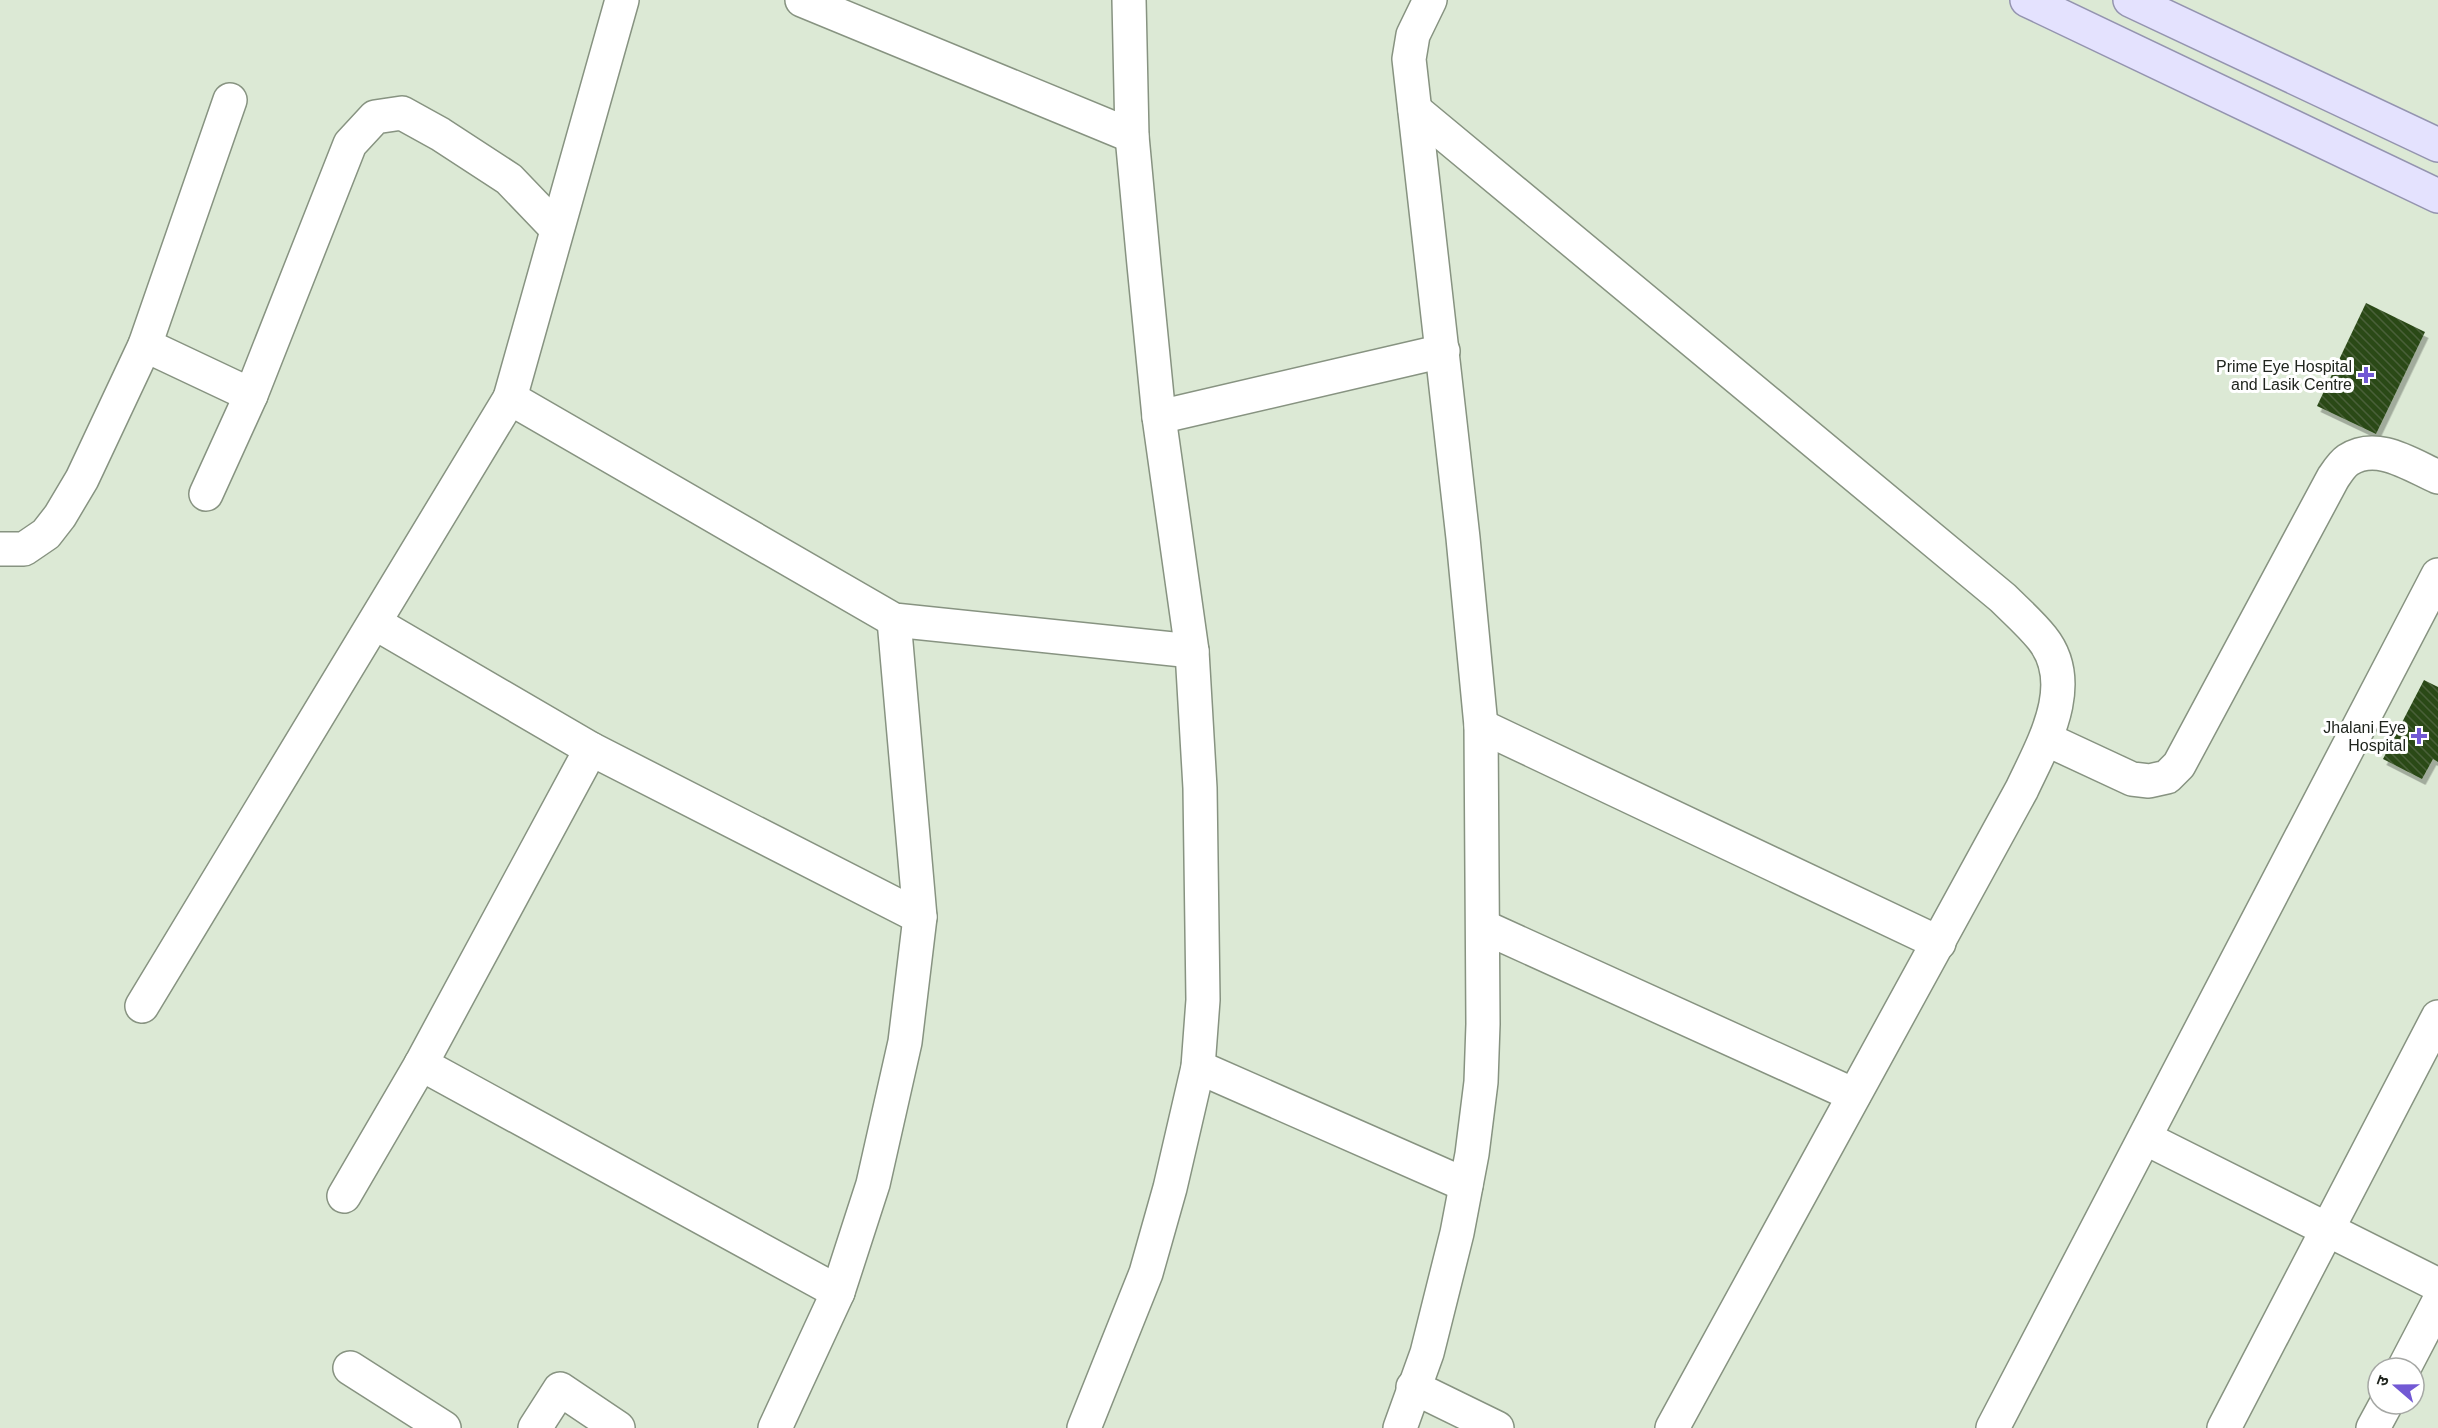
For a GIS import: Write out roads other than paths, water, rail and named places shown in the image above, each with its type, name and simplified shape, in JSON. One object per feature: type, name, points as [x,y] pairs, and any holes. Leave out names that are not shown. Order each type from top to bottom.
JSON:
[{"type":"main road","points":[[2027,0],[2438,196]]},
{"type":"main road","points":[[2130,0],[2438,145]]},
{"type":"street","points":[[142,1006],[510,399],[556,228],[622,0]]},
{"type":"street","points":[[802,0],[1132,136]]},
{"type":"street","points":[[1084,1428],[1146,1273],[1170,1188],[1198,1067],[1203,1000],[1200,788],[1192,651],[1159,417],[1132,136],[1129,0]]},
{"type":"street","points":[[1400,1428],[1426,1353],[1457,1233],[1481,1082],[1484,927],[1481,726],[1443,351],[1409,59],[1413,35],[1430,0]]},
{"type":"street","points":[[0,549],[24,549],[46,534],[60,516],[81,479],[145,345],[230,100]]},
{"type":"street","points":[[1415,110],[2003,598],[2043,639],[2057,665],[2059,696],[2046,739],[2022,789],[1672,1428]]},
{"type":"street","points":[[206,494],[251,395],[350,144],[375,117],[402,113],[440,134],[509,179],[556,228]]},
{"type":"street","points":[[145,345],[251,395]]},
{"type":"street","points":[[1159,417],[1443,351]]},
{"type":"street","points":[[510,399],[894,620],[1192,651]]},
{"type":"street","points":[[2046,739],[2132,779],[2149,781],[2167,777],[2179,765],[2333,478],[2346,460],[2362,453],[2378,451],[2438,477]]},
{"type":"street","points":[[1993,1428],[2438,574]]},
{"type":"street","points":[[776,1428],[838,1292],[873,1184],[905,1041],[920,917],[894,620]]},
{"type":"street","points":[[375,622],[591,749],[920,917]]},
{"type":"street","points":[[1481,726],[1939,943]]},
{"type":"street","points":[[344,1196],[421,1064],[591,749]]},
{"type":"street","points":[[1484,927],[1854,1095]]},
{"type":"street","points":[[2224,1428],[2438,1017]]},
{"type":"street","points":[[421,1064],[838,1292]]},
{"type":"street","points":[[1198,1067],[1466,1185]]},
{"type":"street","points":[[2145,1138],[2438,1285]]},
{"type":"street","points":[[2410,1356],[2438,1303]]},
{"type":"street","points":[[350,1368],[444,1428]]},
{"type":"street","points":[[1413,1387],[1497,1428]]},
{"type":"street","points":[[535,1428],[560,1389],[618,1428]]},
{"type":"place","name":"Prime Eye Hospital and Lasik Centre","points":[[2366,375]]},
{"type":"place","name":"Jhalani Eye Hospital","points":[[2419,736]]}]
